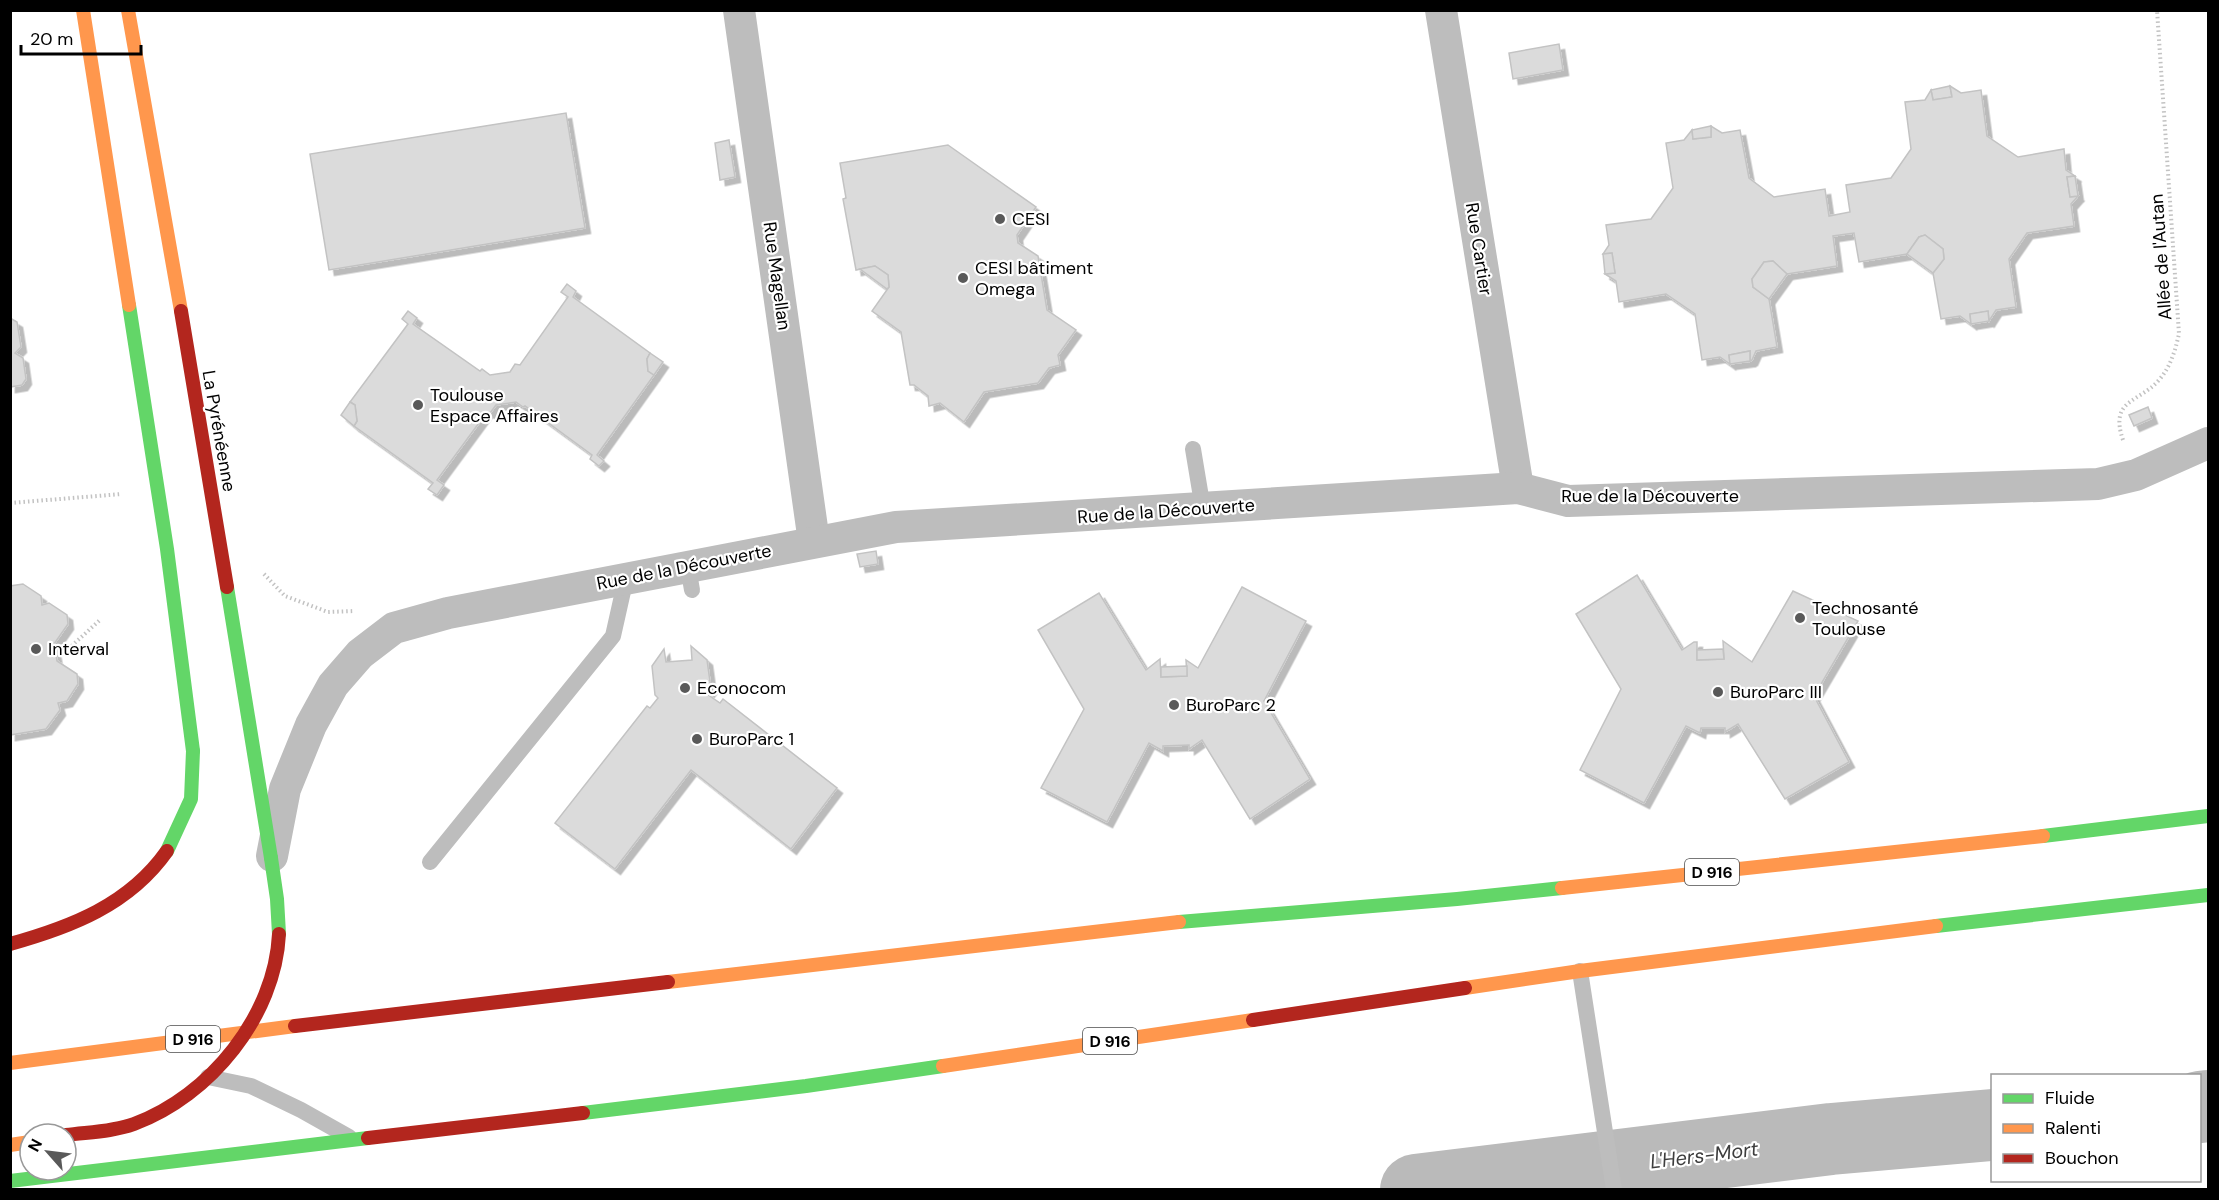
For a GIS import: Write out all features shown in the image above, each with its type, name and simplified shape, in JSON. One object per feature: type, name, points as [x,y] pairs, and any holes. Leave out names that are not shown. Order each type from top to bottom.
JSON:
[{"type":"main road","points":[[10,944],[40,937],[96,915],[130,893],[156,869],[176,839],[192,794],[193,751],[167,549],[83,10]]},
{"type":"main road","name":"La Pyrénéenne","points":[[78,1133],[133,1124],[173,1105],[208,1077],[242,1039],[261,1005],[274,966],[278,939],[278,896],[128,10]]},
{"type":"main road","name":"D 916","points":[[10,1063],[376,1016],[1214,918],[1492,895],[1972,845],[2208,816]]},
{"type":"main road","name":"D 916","points":[[10,1181],[806,1086],[1580,971],[1917,928],[2208,895]]},
{"type":"street","name":"Rue Magellan","points":[[739,10],[814,542]]},
{"type":"street","name":"Rue Cartier","points":[[1441,10],[1518,488]]},
{"type":"street","name":"Rue de la Découverte","points":[[271,858],[285,789],[311,725],[333,685],[360,654],[394,628],[448,613],[626,578],[690,579],[814,542],[896,527],[1518,488],[1568,501],[2098,484],[2136,475],[2208,444]]},
{"type":"lane","points":[[1193,449],[1203,509]]},
{"type":"lane","points":[[429,862],[613,636],[626,578]]},
{"type":"lane","points":[[1580,971],[1614,1190]]},
{"type":"lane","points":[[208,1077],[251,1086],[301,1110],[356,1141]]},
{"type":"path","name":"Allée de l'Autan","points":[[2136,475],[2119,427],[2122,410],[2130,400],[2159,381],[2173,359],[2179,334],[2157,10]]},
{"type":"path","points":[[10,503],[129,494]]},
{"type":"path","points":[[56,654],[65,652],[101,619]]},
{"type":"building","points":[[1559,44],[1563,70],[1513,79],[1509,53]]},
{"type":"building","points":[[1950,86],[1952,97],[1933,100],[1931,90]]},
{"type":"building","points":[[1950,86],[1961,93],[1981,90],[1987,136],[2018,157],[2064,149],[2066,170],[2075,176],[2067,177],[2070,197],[2078,196],[2071,204],[2074,226],[2027,233],[2009,259],[2016,307],[1996,310],[1989,321],[1988,311],[1970,314],[1971,324],[1960,316],[1941,319],[1933,273],[1944,259],[1943,249],[1925,235],[1919,237],[1907,254],[1859,262],[1854,233],[1833,236],[1837,266],[1787,274],[1773,261],[1764,262],[1752,279],[1753,287],[1769,299],[1777,347],[1756,351],[1750,361],[1750,351],[1729,355],[1730,364],[1720,357],[1702,360],[1695,314],[1666,294],[1619,302],[1616,281],[1605,274],[1615,273],[1612,253],[1603,254],[1609,245],[1606,225],[1651,219],[1673,188],[1666,143],[1684,140],[1692,130],[1693,139],[1711,137],[1711,126],[1722,133],[1740,130],[1749,178],[1774,197],[1825,189],[1829,216],[1850,212],[1846,185],[1891,178],[1911,149],[1905,102],[1925,100],[1931,90],[1933,100],[1952,97]]},
{"type":"building","points":[[566,113],[585,228],[329,270],[310,154]]},
{"type":"building","points":[[1711,126],[1711,137],[1693,139],[1692,130]]},
{"type":"building","points":[[729,140],[735,177],[720,180],[715,143]]},
{"type":"building","points":[[948,145],[1036,207],[1017,235],[1018,243],[1038,256],[1047,310],[1076,330],[1058,355],[1060,365],[1049,368],[1038,383],[984,392],[964,422],[940,403],[929,406],[928,396],[914,385],[910,385],[901,332],[872,311],[889,287],[888,275],[875,266],[856,270],[843,199],[846,198],[840,163]]},
{"type":"building","points":[[2075,176],[2078,196],[2070,197],[2067,177]]},
{"type":"building","points":[[1925,235],[1943,249],[1944,259],[1933,273],[1907,254],[1919,237]]},
{"type":"building","points":[[1612,253],[1615,273],[1605,274],[1603,254]]},
{"type":"building","points":[[1773,261],[1787,274],[1769,299],[1753,287],[1752,279],[1764,262]]},
{"type":"building","points":[[875,266],[888,275],[889,287],[887,289],[860,269]]},
{"type":"building","points":[[567,284],[576,291],[573,297],[650,353],[647,359],[648,371],[654,375],[597,455],[604,461],[599,466],[590,459],[592,455],[525,406],[516,402],[496,405],[490,413],[487,412],[437,480],[444,485],[437,495],[428,489],[433,483],[354,426],[357,421],[355,405],[350,402],[408,324],[402,319],[408,311],[417,318],[413,324],[480,371],[482,369],[490,375],[510,372],[515,364],[520,365],[568,297],[561,292]]},
{"type":"building","points":[[1988,311],[1989,321],[1971,324],[1970,314]]},
{"type":"building","points":[[10,318],[17,322],[21,347],[15,353],[23,358],[26,379],[22,385],[10,387]]},
{"type":"building","points":[[1750,351],[1750,361],[1730,364],[1729,355]]},
{"type":"building","points":[[650,353],[663,362],[654,375],[648,371],[647,359]]},
{"type":"building","points":[[350,402],[355,405],[357,421],[354,426],[341,415]]},
{"type":"building","points":[[2148,407],[2152,418],[2134,426],[2129,415]]},
{"type":"building","points":[[876,551],[878,564],[860,567],[857,554]]},
{"type":"building","name":"BuroParc III","points":[[1637,575],[1682,650],[1697,642],[1697,660],[1724,659],[1723,641],[1752,662],[1793,591],[1858,621],[1814,696],[1849,762],[1785,799],[1738,724],[1725,732],[1725,728],[1701,728],[1700,733],[1686,726],[1644,803],[1580,770],[1621,689],[1576,614]]},
{"type":"building","points":[[23,584],[41,596],[42,605],[49,603],[67,615],[68,624],[54,644],[57,661],[77,674],[78,684],[67,701],[58,703],[60,710],[46,729],[10,735],[10,586]]},
{"type":"building","name":"BuroParc 2","points":[[1242,587],[1306,621],[1264,701],[1310,779],[1250,819],[1202,740],[1189,749],[1189,745],[1163,746],[1163,751],[1149,743],[1107,822],[1041,788],[1084,709],[1038,630],[1099,593],[1146,670],[1160,659],[1161,677],[1187,676],[1186,660],[1198,668]]},
{"type":"building","name":"BuroParc 1","points":[[691,646],[707,660],[711,689],[707,694],[720,703],[723,699],[837,788],[791,849],[691,770],[615,869],[555,823],[647,706],[650,708],[658,698],[655,695],[652,666],[664,649],[666,662],[692,660]]},
{"type":"building","points":[[1723,649],[1724,659],[1697,660],[1697,650]]},
{"type":"building","points":[[1187,666],[1187,676],[1161,677],[1161,667]]},
{"type":"waterway","name":"L'Hers-Mort","points":[[2201,1107],[2208,1106]]},
{"type":"waterway","name":"L'Hers-Mort","points":[[1416,1190],[1831,1139],[1991,1125]]},
{"type":"traffic: fast","points":[[129,305],[167,549],[193,751]]},
{"type":"traffic: fast","points":[[227,587],[271,858]]},
{"type":"traffic: fast","points":[[167,851],[191,799],[193,751]]},
{"type":"traffic: fast","points":[[2043,836],[2208,816]]},
{"type":"traffic: fast","points":[[271,858],[279,934]]},
{"type":"traffic: fast","points":[[1179,922],[1562,888]]},
{"type":"traffic: fast","points":[[1936,926],[2208,895]]},
{"type":"traffic: fast","points":[[583,1113],[806,1086],[943,1066]]},
{"type":"traffic: fast","points":[[10,1181],[368,1138]]},
{"type":"traffic: slow","points":[[83,10],[129,305]]},
{"type":"traffic: slow","points":[[128,10],[181,311]]},
{"type":"traffic: slow","points":[[1562,888],[2043,836]]},
{"type":"traffic: slow","points":[[668,982],[1179,922]]},
{"type":"traffic: slow","points":[[1465,988],[1580,971],[1936,926]]},
{"type":"traffic: slow","points":[[943,1066],[1253,1020]]},
{"type":"traffic: slow","points":[[10,1063],[295,1026]]},
{"type":"traffic: slow","points":[[10,1145],[18,1144]]},
{"type":"traffic: jam","points":[[181,311],[227,587]]},
{"type":"traffic: jam","points":[[10,944],[55,930],[117,900],[152,870],[167,851]]},
{"type":"traffic: jam","points":[[78,1134],[134,1124],[162,1111],[188,1094],[212,1073],[234,1049],[251,1023],[265,994],[275,965],[279,934]]},
{"type":"traffic: jam","points":[[295,1026],[668,982]]},
{"type":"traffic: jam","points":[[1253,1020],[1465,988]]},
{"type":"traffic: jam","points":[[368,1138],[583,1113]]},
{"type":"place","name":"CESI","points":[[1000,219]]},
{"type":"place","name":"CESI bâtiment Omega","points":[[963,278]]},
{"type":"place","name":"Toulouse Espace Affaires","points":[[418,405]]},
{"type":"place","name":"Technosanté Toulouse","points":[[1800,618]]},
{"type":"place","name":"Interval","points":[[36,649]]},
{"type":"place","name":"Econocom","points":[[685,688]]},
{"type":"place","name":"BuroParc III","points":[[1718,692]]},
{"type":"place","name":"BuroParc 2","points":[[1174,705]]},
{"type":"place","name":"BuroParc 1","points":[[697,739]]}]
